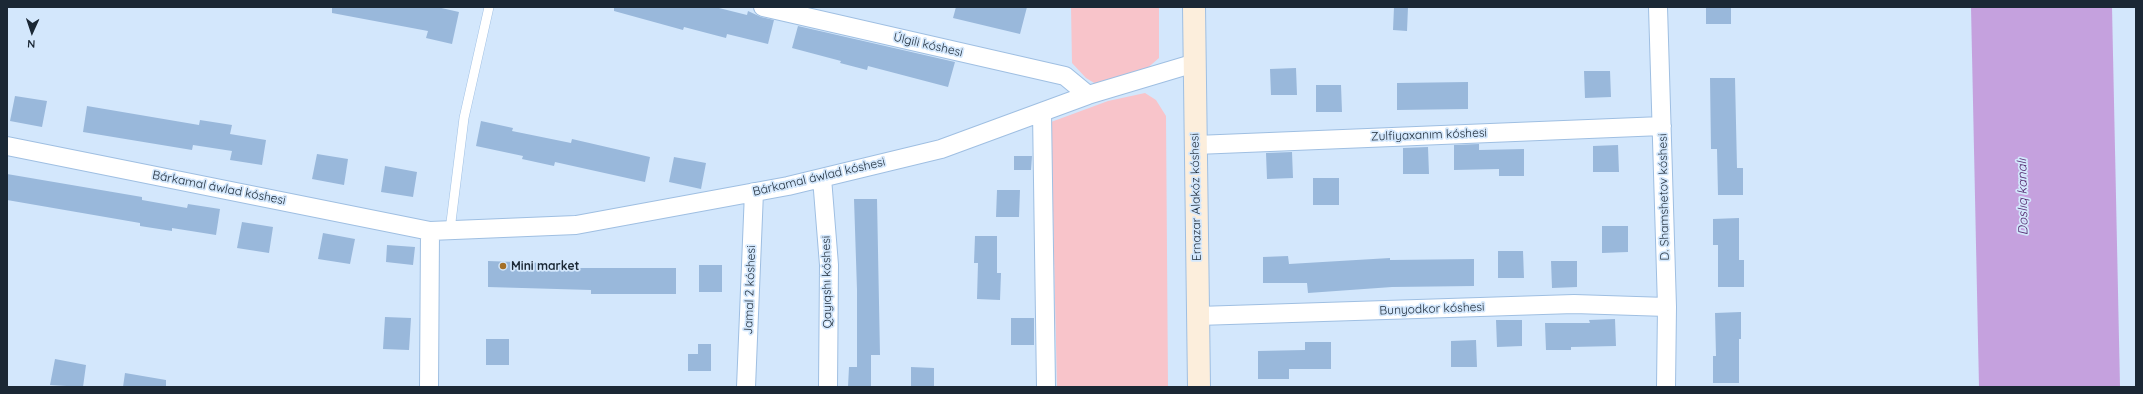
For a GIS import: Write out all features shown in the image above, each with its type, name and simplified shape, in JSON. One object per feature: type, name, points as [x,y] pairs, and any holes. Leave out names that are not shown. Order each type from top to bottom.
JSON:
[{"type":"main road","name":"Ernazar Alakóz kóshesi","points":[[1194,7],[1199,387]]},
{"type":"street","name":"Úlgili kóshesi","points":[[763,7],[1065,76],[1088,95]]},
{"type":"street","name":"D. Shamshetov kóshesi","points":[[1658,7],[1667,307],[1666,387]]},
{"type":"street","name":"Bárkamal áwlad kóshesi","points":[[7,146],[430,231],[576,225],[822,178],[941,149],[1088,95],[1195,63]]},
{"type":"street","points":[[1042,112],[1046,387]]},
{"type":"street","name":"Zulfiyaxanım kóshesi","points":[[1196,145],[1662,126]]},
{"type":"street","name":"Qayıqshı kóshesi","points":[[822,178],[829,265],[828,387]]},
{"type":"street","name":"Jamal 2 kóshesi","points":[[746,387],[754,192]]},
{"type":"street","points":[[429,387],[430,231]]},
{"type":"street","name":"Bunyodkor kóshesi","points":[[1198,316],[1574,304],[1667,307]]},
{"type":"lane","points":[[450,230],[464,118],[489,7]]},
{"type":"shaded area","points":[[1071,7],[1159,7],[1159,58],[1145,70],[1096,84],[1086,78],[1072,63]]},
{"type":"shaded area","points":[[1145,93],[1156,100],[1166,116],[1168,387],[1057,387],[1051,122],[1108,101]]},
{"type":"water","name":"Doslıq kanalı","points":[[1971,7],[2112,7],[2120,387],[1979,387]]},
{"type":"building","points":[[332,7],[437,7],[459,12],[452,44],[426,38],[428,31],[332,13]]},
{"type":"building","points":[[614,7],[715,7],[747,15],[748,11],[761,17],[774,20],[768,44],[727,34],[726,38],[684,27],[683,30],[614,11]]},
{"type":"building","points":[[956,7],[1027,7],[1020,34],[953,18]]},
{"type":"building","points":[[1394,7],[1408,7],[1407,31],[1393,30]]},
{"type":"building","points":[[1706,7],[1731,7],[1731,24],[1706,24]]},
{"type":"building","points":[[798,26],[955,62],[948,87],[868,66],[867,70],[840,63],[841,61],[792,48]]},
{"type":"building","points":[[1296,68],[1297,95],[1271,95],[1270,69]]},
{"type":"building","points":[[1584,71],[1610,71],[1611,97],[1585,98]]},
{"type":"building","points":[[1710,78],[1735,78],[1737,168],[1743,168],[1743,195],[1718,195],[1717,149],[1711,149]]},
{"type":"building","points":[[1468,82],[1468,109],[1397,110],[1397,83]]},
{"type":"building","points":[[1316,85],[1341,85],[1342,112],[1316,112]]},
{"type":"building","points":[[15,96],[47,101],[42,127],[10,121]]},
{"type":"building","points":[[87,106],[199,125],[200,120],[232,125],[230,134],[266,140],[262,165],[230,160],[232,151],[193,145],[192,150],[83,132]]},
{"type":"building","points":[[481,121],[513,128],[512,131],[571,143],[572,139],[650,157],[645,182],[555,162],[554,166],[522,159],[523,156],[476,146]]},
{"type":"building","points":[[1479,144],[1479,150],[1524,149],[1524,176],[1499,176],[1499,169],[1454,170],[1454,145]]},
{"type":"building","points":[[1618,145],[1619,172],[1593,172],[1593,146]]},
{"type":"building","points":[[1428,147],[1429,174],[1403,174],[1403,148]]},
{"type":"building","points":[[1292,152],[1293,178],[1267,179],[1266,153]]},
{"type":"building","points":[[317,154],[348,159],[344,185],[312,179]]},
{"type":"building","points":[[1014,156],[1032,156],[1031,170],[1014,170]]},
{"type":"building","points":[[674,157],[706,163],[701,189],[669,182]]},
{"type":"building","points":[[385,166],[417,172],[413,197],[381,192]]},
{"type":"building","points":[[7,174],[142,197],[142,200],[187,208],[188,204],[220,209],[216,235],[172,228],[172,231],[140,226],[140,223],[7,200]]},
{"type":"building","points":[[1313,178],[1339,178],[1339,205],[1313,205]]},
{"type":"building","points":[[997,190],[1020,190],[1019,217],[996,217]]},
{"type":"building","points":[[854,199],[877,199],[880,355],[871,355],[871,387],[848,387],[849,367],[857,367],[857,290]]},
{"type":"building","points":[[1739,218],[1739,260],[1744,260],[1744,287],[1718,287],[1718,245],[1713,245],[1713,219]]},
{"type":"building","points":[[242,222],[273,227],[269,253],[237,248]]},
{"type":"building","points":[[1602,226],[1628,226],[1628,252],[1602,253]]},
{"type":"building","points":[[323,233],[355,239],[350,264],[318,259]]},
{"type":"building","points":[[975,236],[997,236],[997,273],[1001,273],[1000,300],[977,299],[978,263],[974,263]]},
{"type":"building","points":[[387,245],[415,247],[413,265],[386,262]]},
{"type":"building","points":[[1498,251],[1523,251],[1524,278],[1498,278]]},
{"type":"building","points":[[1288,256],[1289,264],[1390,258],[1390,260],[1474,259],[1474,286],[1392,287],[1308,293],[1307,283],[1263,283],[1263,257]]},
{"type":"building","points":[[488,261],[571,264],[571,268],[676,268],[676,294],[591,294],[591,290],[488,287]]},
{"type":"building","points":[[1551,261],[1577,261],[1577,287],[1552,288]]},
{"type":"building","points":[[699,265],[722,265],[722,292],[699,292]]},
{"type":"building","points":[[1741,312],[1741,339],[1739,339],[1739,383],[1713,383],[1713,356],[1716,356],[1715,313]]},
{"type":"building","points":[[385,317],[411,318],[409,350],[383,349]]},
{"type":"building","points":[[1011,318],[1034,318],[1034,345],[1011,345]]},
{"type":"building","points":[[1615,319],[1616,346],[1571,347],[1571,350],[1546,350],[1545,323],[1590,323],[1589,320]]},
{"type":"building","points":[[1496,320],[1522,320],[1522,346],[1497,347]]},
{"type":"building","points":[[486,339],[509,339],[509,365],[486,365]]},
{"type":"building","points":[[1476,340],[1477,367],[1451,367],[1451,341]]},
{"type":"building","points":[[1305,342],[1331,342],[1331,369],[1289,369],[1289,379],[1258,379],[1258,351],[1305,350]]},
{"type":"building","points":[[698,344],[711,344],[711,371],[688,371],[688,354],[698,354]]},
{"type":"building","points":[[55,359],[86,365],[83,387],[50,385]]},
{"type":"building","points":[[911,367],[934,368],[934,387],[911,387]]},
{"type":"building","points":[[125,373],[166,380],[166,387],[123,387]]},
{"type":"place","name":"Mini market","points":[[503,266]]}]
